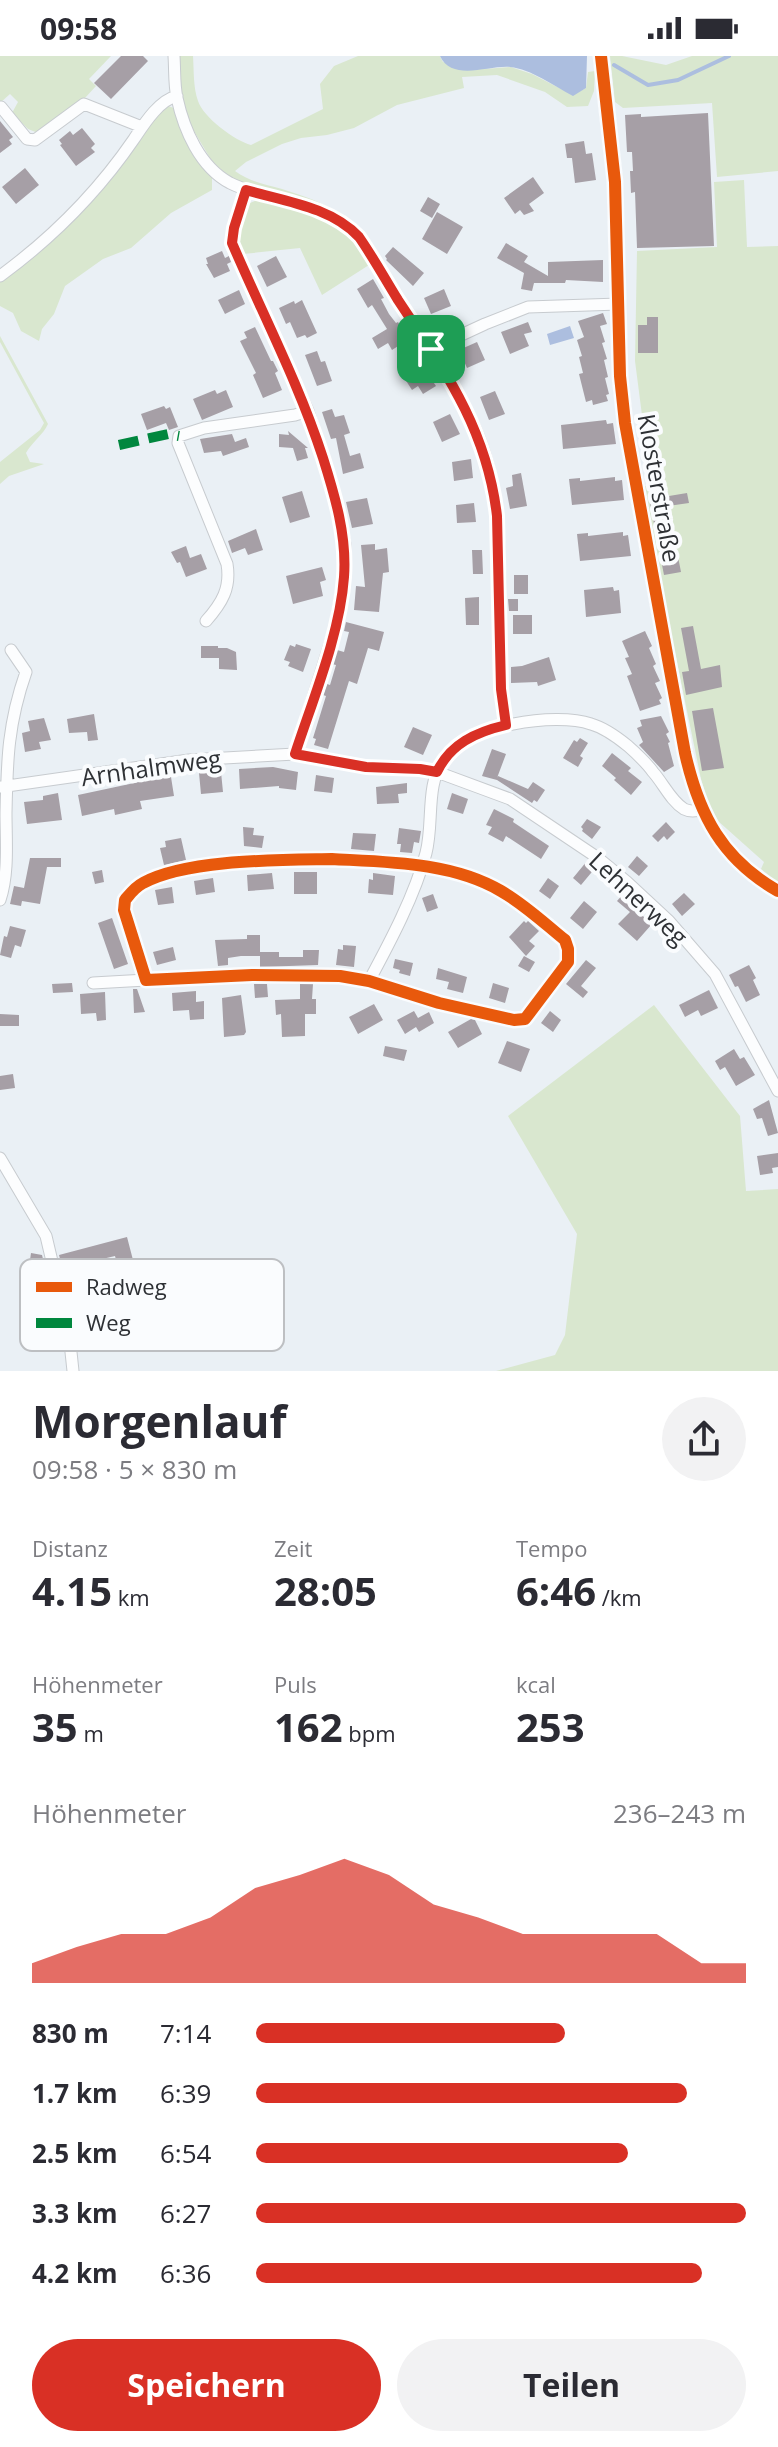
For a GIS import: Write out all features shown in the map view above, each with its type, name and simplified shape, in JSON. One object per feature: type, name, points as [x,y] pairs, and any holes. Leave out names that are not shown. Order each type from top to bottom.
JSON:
[{"type":"street","points":[[174,56],[177,96],[190,136],[207,164],[228,182],[331,215],[352,229],[431,349],[475,428],[495,498],[501,689],[506,725]]},
{"type":"street","name":"Klosterstraße","points":[[601,56],[613,156],[620,376],[628,445],[685,753],[702,809],[724,847],[749,872],[778,891]]},
{"type":"street","points":[[0,276],[40,247],[108,174],[142,127],[166,101],[177,96]]},
{"type":"street","points":[[1,107],[27,139],[35,140],[84,104],[142,127]]},
{"type":"street","points":[[246,190],[232,243],[308,411],[331,482],[345,544],[344,578],[335,628],[295,754]]},
{"type":"street","points":[[431,349],[528,307],[619,304]]},
{"type":"street","points":[[206,621],[221,604],[229,574],[178,443],[179,436],[204,428],[308,411]]},
{"type":"street","points":[[0,900],[6,861],[3,787],[14,705],[26,672],[11,650]]},
{"type":"street","points":[[369,981],[397,926],[422,866],[437,772],[444,758],[465,740],[506,725],[562,720],[591,723],[641,757],[684,809],[696,812],[702,809]]},
{"type":"street","name":"Arnhalmweg","points":[[3,787],[189,760],[295,754],[366,767],[437,772]]},
{"type":"street","name":"Lehnerweg","points":[[437,772],[531,810],[627,882],[669,921],[715,974],[778,1091]]},
{"type":"street","points":[[93,983],[290,974],[340,976],[514,1020],[525,1019],[568,962],[568,949],[565,940],[499,889],[461,875],[422,866],[332,859],[235,862],[163,875],[142,883],[125,900],[124,910],[146,980]]},
{"type":"street","points":[[0,1158],[46,1236],[52,1259]]},
{"type":"street","points":[[71,1351],[73,1371]]},
{"type":"green space","points":[[0,56],[111,56],[89,79],[96,86],[85,98],[38,133],[28,129],[12,113],[18,102],[10,94],[0,103]]},
{"type":"green space","points":[[178,56],[193,56],[196,96],[206,114],[229,134],[251,145],[323,109],[320,84],[334,66],[358,56],[440,56],[443,62],[484,69],[511,67],[573,95],[586,88],[588,72],[595,71],[594,91],[588,106],[567,107],[545,92],[497,75],[462,77],[464,88],[397,105],[354,128],[282,144],[235,171],[327,206],[359,230],[380,256],[377,258],[358,231],[235,181],[216,168],[192,128],[183,105]]},
{"type":"green space","points":[[610,56],[666,65],[692,56],[778,56],[778,171],[717,177],[712,103],[623,108],[615,102]]},
{"type":"green space","points":[[168,106],[174,108],[183,132],[212,175],[212,190],[171,213],[131,248],[103,259],[65,286],[54,314],[42,329],[39,341],[21,331],[13,313],[0,306],[0,280],[77,216],[143,132]]},
{"type":"green space","points":[[744,180],[747,247],[778,246],[778,883],[761,869],[764,862],[718,821],[708,802],[641,487],[651,485],[635,361],[637,251],[717,247],[714,182]]},
{"type":"green space","points":[[260,199],[323,215],[347,231],[369,265],[322,295],[300,248],[243,254],[238,241],[241,222],[250,203]]},
{"type":"green space","points":[[0,336],[48,424],[26,453],[30,462],[44,464],[9,476],[0,484],[0,462],[40,430],[44,423],[0,342]]},
{"type":"green space","points":[[654,1005],[740,1116],[746,1191],[778,1189],[778,1371],[496,1371],[555,1355],[565,1335],[577,1234],[508,1116]]},
{"type":"water","points":[[440,56],[587,56],[586,88],[573,96],[518,68],[462,70],[446,64]]},
{"type":"water","points":[[570,326],[574,338],[550,345],[547,334]]},
{"type":"building","points":[[121,56],[143,56],[148,61],[111,99],[94,83]]},
{"type":"building","points":[[708,113],[714,246],[637,248],[635,192],[631,193],[632,152],[627,152],[625,115]]},
{"type":"building","points":[[0,121],[13,137],[9,140],[12,144],[0,153]]},
{"type":"building","points":[[82,128],[95,144],[91,148],[95,152],[76,166],[59,140],[70,131],[73,135]]},
{"type":"building","points":[[584,141],[586,154],[592,153],[596,180],[575,183],[572,158],[567,158],[565,144]]},
{"type":"building","points":[[25,168],[39,185],[16,204],[2,187]]},
{"type":"building","points":[[533,177],[544,193],[529,204],[534,211],[524,215],[520,210],[515,214],[504,198]]},
{"type":"building","points":[[428,197],[440,204],[432,218],[420,211]]},
{"type":"building","points":[[437,212],[463,227],[447,254],[422,239]]},
{"type":"building","points":[[506,243],[528,256],[524,262],[548,276],[548,262],[603,260],[603,282],[566,280],[565,283],[534,283],[532,291],[521,289],[524,273],[497,258]]},
{"type":"building","points":[[393,247],[424,273],[413,286],[386,260],[385,256]]},
{"type":"building","points":[[222,251],[225,258],[229,256],[231,262],[227,264],[230,271],[214,278],[206,258]]},
{"type":"building","points":[[276,256],[287,277],[267,287],[257,266]]},
{"type":"building","points":[[373,279],[389,314],[409,339],[392,350],[388,343],[378,349],[372,338],[387,329],[372,305],[368,308],[357,289]]},
{"type":"building","points":[[444,289],[451,306],[431,314],[424,298]]},
{"type":"building","points":[[239,290],[245,304],[225,314],[218,300]]},
{"type":"building","points":[[302,300],[317,333],[307,338],[305,335],[297,338],[279,308]]},
{"type":"building","points":[[603,313],[607,324],[600,326],[605,342],[602,343],[607,359],[604,360],[608,377],[605,378],[609,394],[606,395],[608,401],[593,405],[592,400],[586,402],[579,374],[583,373],[579,357],[582,356],[577,340],[584,337],[578,321]]},
{"type":"building","points":[[647,317],[658,317],[658,353],[638,353],[638,325],[647,325]]},
{"type":"building","points":[[528,322],[532,332],[524,334],[529,346],[510,354],[501,332]]},
{"type":"building","points":[[255,327],[278,371],[275,373],[282,390],[263,398],[253,375],[256,373],[240,341],[247,338],[244,332]]},
{"type":"building","points":[[477,342],[485,360],[467,368],[459,350]]},
{"type":"building","points":[[317,351],[321,362],[325,361],[332,381],[317,386],[305,355]]},
{"type":"building","points":[[415,369],[418,374],[425,370],[436,386],[423,394],[418,386],[412,390],[403,376]]},
{"type":"building","points":[[215,390],[217,394],[226,390],[233,407],[202,420],[193,399]]},
{"type":"building","points":[[495,391],[505,414],[489,420],[480,397]]},
{"type":"building","points":[[164,406],[166,409],[170,407],[178,427],[169,430],[166,423],[147,430],[141,414]]},
{"type":"building","points":[[332,409],[335,417],[344,415],[350,433],[344,435],[350,456],[360,453],[364,468],[343,474],[336,438],[331,439],[322,412]]},
{"type":"building","points":[[450,414],[460,434],[442,442],[433,422]]},
{"type":"building","points":[[606,420],[607,424],[613,423],[616,444],[563,449],[561,425]]},
{"type":"building","points":[[288,431],[308,448],[305,448],[308,458],[297,461],[293,448],[279,447],[279,434],[289,435]]},
{"type":"building","points":[[232,434],[235,442],[246,438],[249,447],[223,456],[221,451],[204,453],[200,439]]},
{"type":"building","points":[[471,459],[473,478],[454,481],[452,462]]},
{"type":"building","points":[[521,473],[527,506],[510,509],[506,488],[513,486],[512,475]]},
{"type":"building","points":[[615,477],[615,481],[622,480],[624,500],[572,505],[569,479],[580,478],[580,481]]},
{"type":"building","points":[[667,490],[669,496],[687,493],[689,503],[668,506],[681,572],[664,575],[648,493]]},
{"type":"building","points":[[302,491],[310,517],[290,523],[282,497]]},
{"type":"building","points":[[367,498],[373,524],[352,528],[346,502]]},
{"type":"building","points":[[474,503],[476,522],[457,523],[456,505]]},
{"type":"building","points":[[256,529],[263,550],[248,555],[245,548],[232,553],[228,541]]},
{"type":"building","points":[[623,532],[623,536],[628,535],[631,556],[580,561],[577,534],[588,533],[588,536]]},
{"type":"building","points":[[375,544],[375,550],[387,548],[389,572],[383,573],[379,612],[354,610],[356,586],[365,587],[361,545]]},
{"type":"building","points":[[186,546],[190,558],[201,554],[207,569],[186,577],[180,562],[177,563],[171,552]]},
{"type":"building","points":[[472,550],[482,550],[483,574],[473,574]]},
{"type":"building","points":[[322,567],[326,580],[320,582],[323,596],[293,604],[286,576]]},
{"type":"building","points":[[514,575],[528,575],[528,594],[514,594]]},
{"type":"building","points":[[613,587],[614,591],[619,590],[621,613],[586,617],[584,590]]},
{"type":"building","points":[[479,597],[479,625],[466,625],[465,598]]},
{"type":"building","points":[[508,599],[518,599],[518,611],[509,611]]},
{"type":"building","points":[[513,615],[532,615],[532,634],[513,634]]},
{"type":"building","points":[[346,622],[384,632],[379,651],[368,648],[357,684],[349,681],[328,749],[314,745],[316,739],[313,738],[326,696],[323,695],[327,684],[330,685],[336,665],[332,664],[337,650],[344,652],[349,632],[344,631]]},
{"type":"building","points":[[693,626],[701,669],[720,665],[722,687],[686,695],[682,672],[689,671],[681,628]]},
{"type":"building","points":[[645,631],[660,681],[655,683],[662,698],[659,700],[661,704],[640,711],[627,676],[632,674],[622,641]]},
{"type":"building","points":[[296,644],[311,649],[303,672],[288,666],[290,662],[284,660],[290,645],[295,647]]},
{"type":"building","points":[[201,646],[218,646],[236,652],[237,670],[219,669],[219,658],[201,658]]},
{"type":"building","points":[[549,657],[556,680],[538,686],[537,682],[511,683],[511,667]]},
{"type":"building","points":[[713,708],[724,768],[702,771],[692,711]]},
{"type":"building","points":[[94,714],[98,740],[88,741],[87,732],[69,733],[67,719]]},
{"type":"building","points":[[661,716],[669,732],[666,734],[674,766],[664,772],[639,745],[643,742],[637,728],[642,726],[640,720]]},
{"type":"building","points":[[44,718],[51,740],[39,742],[41,749],[25,752],[22,733],[30,731],[28,721]]},
{"type":"building","points":[[413,727],[432,735],[423,755],[404,747]]},
{"type":"building","points":[[580,738],[588,743],[578,767],[563,758],[574,740],[577,742]]},
{"type":"building","points":[[492,749],[506,754],[497,778],[528,789],[533,782],[545,790],[537,802],[534,800],[532,803],[497,780],[482,776]]},
{"type":"building","points":[[612,753],[631,768],[628,771],[642,782],[631,795],[602,766]]},
{"type":"building","points":[[273,767],[298,772],[296,790],[279,786],[240,789],[239,769]]},
{"type":"building","points":[[221,772],[223,792],[201,794],[199,773]]},
{"type":"building","points":[[155,774],[156,779],[171,777],[174,796],[140,801],[142,809],[115,815],[114,809],[82,816],[78,795],[139,782],[138,777]]},
{"type":"building","points":[[316,775],[334,778],[332,793],[314,791]]},
{"type":"building","points":[[407,783],[407,793],[398,794],[399,803],[377,804],[376,787]]},
{"type":"building","points":[[58,793],[62,820],[27,824],[24,802],[43,800],[43,796]]},
{"type":"building","points":[[452,793],[468,799],[463,814],[447,809]]},
{"type":"building","points":[[494,809],[514,819],[513,822],[549,846],[541,859],[506,836],[503,842],[488,834],[492,827],[486,825]]},
{"type":"building","points":[[587,819],[601,827],[592,839],[581,827]]},
{"type":"building","points":[[666,822],[675,832],[667,840],[664,836],[658,842],[652,836]]},
{"type":"building","points":[[243,827],[254,828],[253,835],[264,836],[262,848],[244,846]]},
{"type":"building","points":[[399,828],[421,831],[419,843],[414,842],[412,853],[400,852],[401,844],[397,844]]},
{"type":"building","points":[[353,833],[376,834],[374,851],[351,849]]},
{"type":"building","points":[[181,838],[186,860],[164,865],[160,848],[166,847],[165,841]]},
{"type":"building","points":[[637,856],[648,866],[639,876],[628,867]]},
{"type":"building","points":[[30,858],[61,858],[61,867],[47,867],[40,904],[22,901],[21,906],[10,904],[14,886],[24,888]]},
{"type":"building","points":[[587,861],[596,867],[581,885],[573,878]]},
{"type":"building","points":[[102,870],[104,882],[95,884],[92,872]]},
{"type":"building","points":[[294,872],[317,872],[317,894],[294,894]]},
{"type":"building","points":[[272,873],[274,889],[248,891],[247,875]]},
{"type":"building","points":[[373,873],[395,876],[393,895],[368,893],[369,879],[373,880]]},
{"type":"building","points":[[213,878],[215,892],[196,895],[194,881]]},
{"type":"building","points":[[548,878],[559,886],[550,899],[539,891]]},
{"type":"building","points":[[172,887],[174,903],[158,905],[155,890]]},
{"type":"building","points":[[625,892],[640,905],[636,910],[652,924],[637,941],[618,924],[630,912],[617,901]]},
{"type":"building","points":[[684,893],[695,904],[682,916],[672,904]]},
{"type":"building","points":[[433,894],[438,908],[427,912],[422,898]]},
{"type":"building","points":[[584,901],[597,912],[583,929],[570,918]]},
{"type":"building","points":[[112,918],[128,964],[114,969],[98,923]]},
{"type":"building","points":[[524,921],[539,931],[529,941],[535,946],[526,956],[509,937]]},
{"type":"building","points":[[10,926],[26,930],[21,947],[15,945],[11,958],[0,955],[4,936],[7,937]]},
{"type":"building","points":[[247,935],[260,935],[260,952],[279,952],[279,957],[303,957],[303,950],[319,950],[318,965],[260,967],[260,956],[241,956],[228,958],[228,965],[218,966],[215,940],[247,939]]},
{"type":"building","points":[[343,945],[356,946],[354,967],[336,965],[338,949],[343,950]]},
{"type":"building","points":[[173,947],[176,960],[157,965],[153,952]]},
{"type":"building","points":[[524,956],[535,962],[529,972],[518,966]]},
{"type":"building","points":[[395,959],[413,963],[410,976],[393,968]]},
{"type":"building","points":[[586,960],[596,968],[581,986],[588,992],[583,998],[566,984]]},
{"type":"building","points":[[749,965],[760,995],[746,1002],[729,975]]},
{"type":"building","points":[[438,968],[467,977],[463,993],[447,989],[449,982],[436,979]]},
{"type":"building","points":[[72,983],[73,992],[53,993],[52,984]]},
{"type":"building","points":[[493,983],[509,988],[505,1003],[489,998]]},
{"type":"building","points":[[254,984],[267,984],[268,997],[255,998]]},
{"type":"building","points":[[300,984],[313,984],[312,999],[316,999],[316,1014],[305,1014],[305,1036],[282,1037],[281,1014],[276,1015],[275,1000],[300,999]]},
{"type":"building","points":[[133,989],[137,989],[145,1012],[134,1013]]},
{"type":"building","points":[[709,990],[718,1008],[701,1016],[698,1010],[685,1017],[679,1005]]},
{"type":"building","points":[[196,991],[196,1002],[204,1001],[204,1019],[190,1020],[189,1010],[173,1011],[172,993]]},
{"type":"building","points":[[105,992],[106,1020],[97,1021],[96,1013],[81,1014],[80,994]]},
{"type":"building","points":[[241,995],[246,1032],[244,1035],[224,1037],[222,998]]},
{"type":"building","points":[[374,1004],[383,1020],[358,1034],[349,1017]]},
{"type":"building","points":[[414,1011],[418,1018],[429,1012],[434,1023],[419,1032],[416,1027],[405,1034],[397,1020]]},
{"type":"building","points":[[550,1011],[561,1020],[553,1032],[541,1023]]},
{"type":"building","points":[[0,1014],[19,1015],[19,1026],[0,1026]]},
{"type":"building","points":[[471,1019],[475,1020],[482,1034],[458,1048],[448,1032]]},
{"type":"building","points":[[507,1041],[530,1049],[521,1072],[498,1063]]},
{"type":"building","points":[[385,1046],[407,1050],[404,1061],[383,1056]]},
{"type":"building","points":[[734,1049],[740,1059],[744,1057],[755,1075],[736,1086],[725,1067],[720,1070],[715,1061]]},
{"type":"building","points":[[13,1074],[15,1088],[0,1090],[0,1076]]},
{"type":"building","points":[[769,1100],[778,1133],[768,1136],[762,1118],[757,1119],[753,1109]]},
{"type":"building","points":[[778,1153],[778,1167],[772,1168],[773,1173],[760,1175],[757,1156]]},
{"type":"building","points":[[127,1237],[133,1259],[116,1259],[115,1256],[60,1259],[59,1255]]},
{"type":"building","points":[[31,1253],[42,1255],[43,1259],[30,1259]]},
{"type":"waterway","points":[[614,65],[648,85],[678,80],[729,56]]},
{"type":"marked path","points":[[119,445],[168,434],[179,436]]},
{"type":"cycle path","points":[[601,56],[615,182],[620,376],[625,423],[685,753],[698,796],[716,833],[742,865],[778,891]]},
{"type":"cycle path","points":[[332,859],[419,865],[482,881],[518,902],[565,940],[568,962],[525,1019],[514,1020],[340,976],[252,975],[146,980],[124,910],[125,900],[140,885],[162,875],[209,865],[332,859]]},
{"type":"route","points":[[246,190],[331,215],[352,229],[431,349],[475,428],[495,498],[501,689],[506,725],[465,740],[444,758],[437,772],[366,767],[295,754],[335,628],[344,578],[345,544],[331,482],[308,411],[232,243],[246,190]]}]
